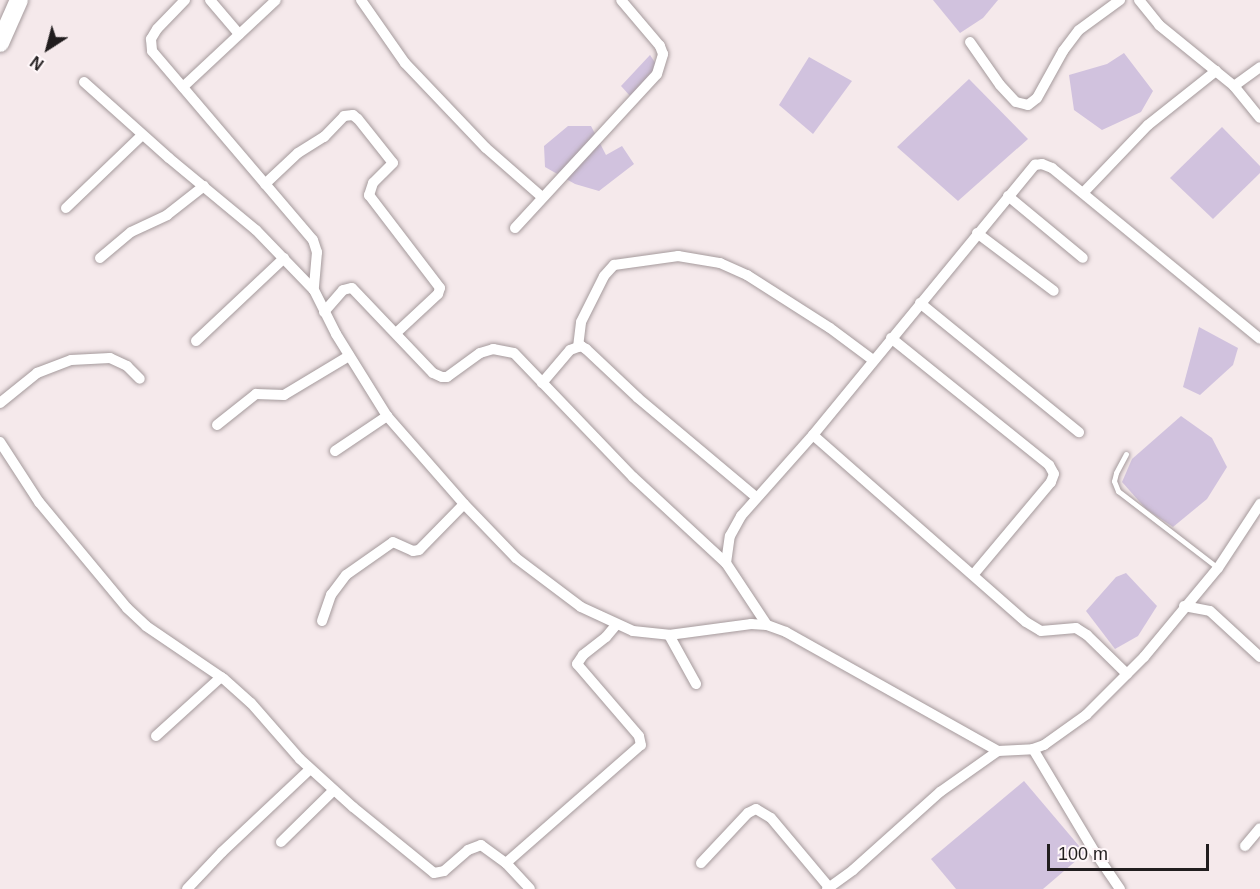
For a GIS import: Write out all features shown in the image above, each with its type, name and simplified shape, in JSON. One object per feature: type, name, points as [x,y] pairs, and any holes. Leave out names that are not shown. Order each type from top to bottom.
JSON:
[{"type":"highway","points":[[0,43],[19,0]]},
{"type":"street","points":[[184,0],[151,39],[152,51],[313,240],[317,252],[314,290]]},
{"type":"street","points":[[210,0],[239,34]]},
{"type":"street","points":[[183,87],[276,0]]},
{"type":"street","points":[[361,0],[405,63],[486,148],[542,197]]},
{"type":"street","points":[[515,228],[657,74],[663,54],[660,46],[621,0]]},
{"type":"street","points":[[970,42],[1000,85],[1016,102],[1028,105],[1037,98],[1063,51],[1079,30],[1120,0]]},
{"type":"street","points":[[1139,0],[1159,25],[1234,86],[1260,118]]},
{"type":"street","points":[[1234,86],[1260,67]]},
{"type":"street","points":[[1083,193],[1148,125],[1216,71]]},
{"type":"street","points":[[84,82],[142,135],[256,230],[314,290],[348,356],[387,417],[464,504],[516,558],[538,576],[581,607],[616,625],[651,634],[669,635],[734,625],[767,625],[812,645],[998,751]]},
{"type":"street","points":[[265,184],[298,153],[324,137],[344,116],[353,116],[358,119],[393,163],[373,183],[369,195],[440,288],[438,294],[396,333]]},
{"type":"street","points":[[66,208],[142,135]]},
{"type":"street","points":[[726,563],[730,536],[741,516],[756,497],[813,435],[1030,170],[1042,164],[1052,168],[1260,339]]},
{"type":"street","points":[[100,258],[131,231],[167,215],[204,186]]},
{"type":"street","points":[[1008,196],[1083,258]]},
{"type":"street","points":[[977,233],[1054,291]]},
{"type":"street","points":[[578,347],[581,322],[604,276],[614,264],[678,256],[720,263],[747,275],[830,328],[873,360]]},
{"type":"street","points":[[196,341],[284,258]]},
{"type":"street","points":[[324,312],[343,290],[352,288],[438,376],[447,377],[480,353],[504,349],[514,352],[633,477],[726,563],[767,625]]},
{"type":"street","points":[[920,303],[1079,432]]},
{"type":"street","points":[[891,338],[1049,465],[1054,474],[1051,482],[973,575]]},
{"type":"street","points":[[542,383],[565,355],[578,347],[586,349],[600,359],[638,398],[756,497]]},
{"type":"street","points":[[217,425],[256,394],[284,395],[348,356]]},
{"type":"street","points":[[0,403],[37,373],[71,360],[110,358],[120,362],[140,379]]},
{"type":"street","points":[[335,451],[387,417]]},
{"type":"street","points":[[813,435],[1035,628],[1051,631],[1076,628],[1087,635],[1127,674]]},
{"type":"street","points":[[0,442],[44,507],[128,608],[146,626],[221,676],[251,703],[310,769],[334,790],[434,873],[444,871],[476,845],[487,847],[506,863],[530,889]]},
{"type":"street","points":[[322,621],[331,595],[346,574],[393,543],[413,551],[419,550],[464,504]]},
{"type":"street","points":[[701,863],[748,813],[756,809],[771,818],[828,888],[853,870],[940,792],[998,751],[1033,749],[1051,742],[1086,715],[1144,657],[1184,606],[1218,568],[1260,504]]},
{"type":"street","points":[[1184,606],[1210,611],[1260,657]]},
{"type":"street","points":[[506,863],[641,745],[639,736],[577,664],[583,655],[606,637],[616,625]]},
{"type":"street","points":[[669,635],[696,684]]},
{"type":"street","points":[[156,736],[221,676]]},
{"type":"street","points":[[1033,749],[1114,886]]},
{"type":"street","points":[[187,889],[222,852],[310,769]]},
{"type":"street","points":[[281,842],[334,790]]},
{"type":"street","points":[[1245,846],[1260,828]]},
{"type":"lane","points":[[1126,454],[1114,481],[1118,491],[1218,568]]},
{"type":"shaded area","points":[[933,0],[998,0],[983,18],[960,33]]},
{"type":"shaded area","points":[[1124,53],[1153,91],[1141,112],[1102,130],[1074,110],[1069,75],[1107,64]]},
{"type":"shaded area","points":[[650,55],[660,70],[631,97],[621,86]]},
{"type":"shaded area","points":[[809,57],[852,81],[813,134],[779,105]]},
{"type":"shaded area","points":[[969,79],[1028,139],[958,201],[897,147]]},
{"type":"shaded area","points":[[568,126],[591,126],[606,155],[622,146],[634,164],[599,191],[575,184],[545,167],[544,146]]},
{"type":"shaded area","points":[[1222,127],[1260,166],[1260,173],[1213,219],[1170,178]]},
{"type":"shaded area","points":[[1199,327],[1238,348],[1233,365],[1200,395],[1183,387]]},
{"type":"shaded area","points":[[1181,416],[1212,438],[1227,467],[1207,499],[1173,527],[1146,509],[1122,482],[1132,459]]},
{"type":"shaded area","points":[[1126,573],[1157,606],[1138,636],[1115,649],[1086,611],[1116,577]]},
{"type":"shaded area","points":[[1024,781],[1085,853],[1043,889],[956,889],[931,859]]}]
